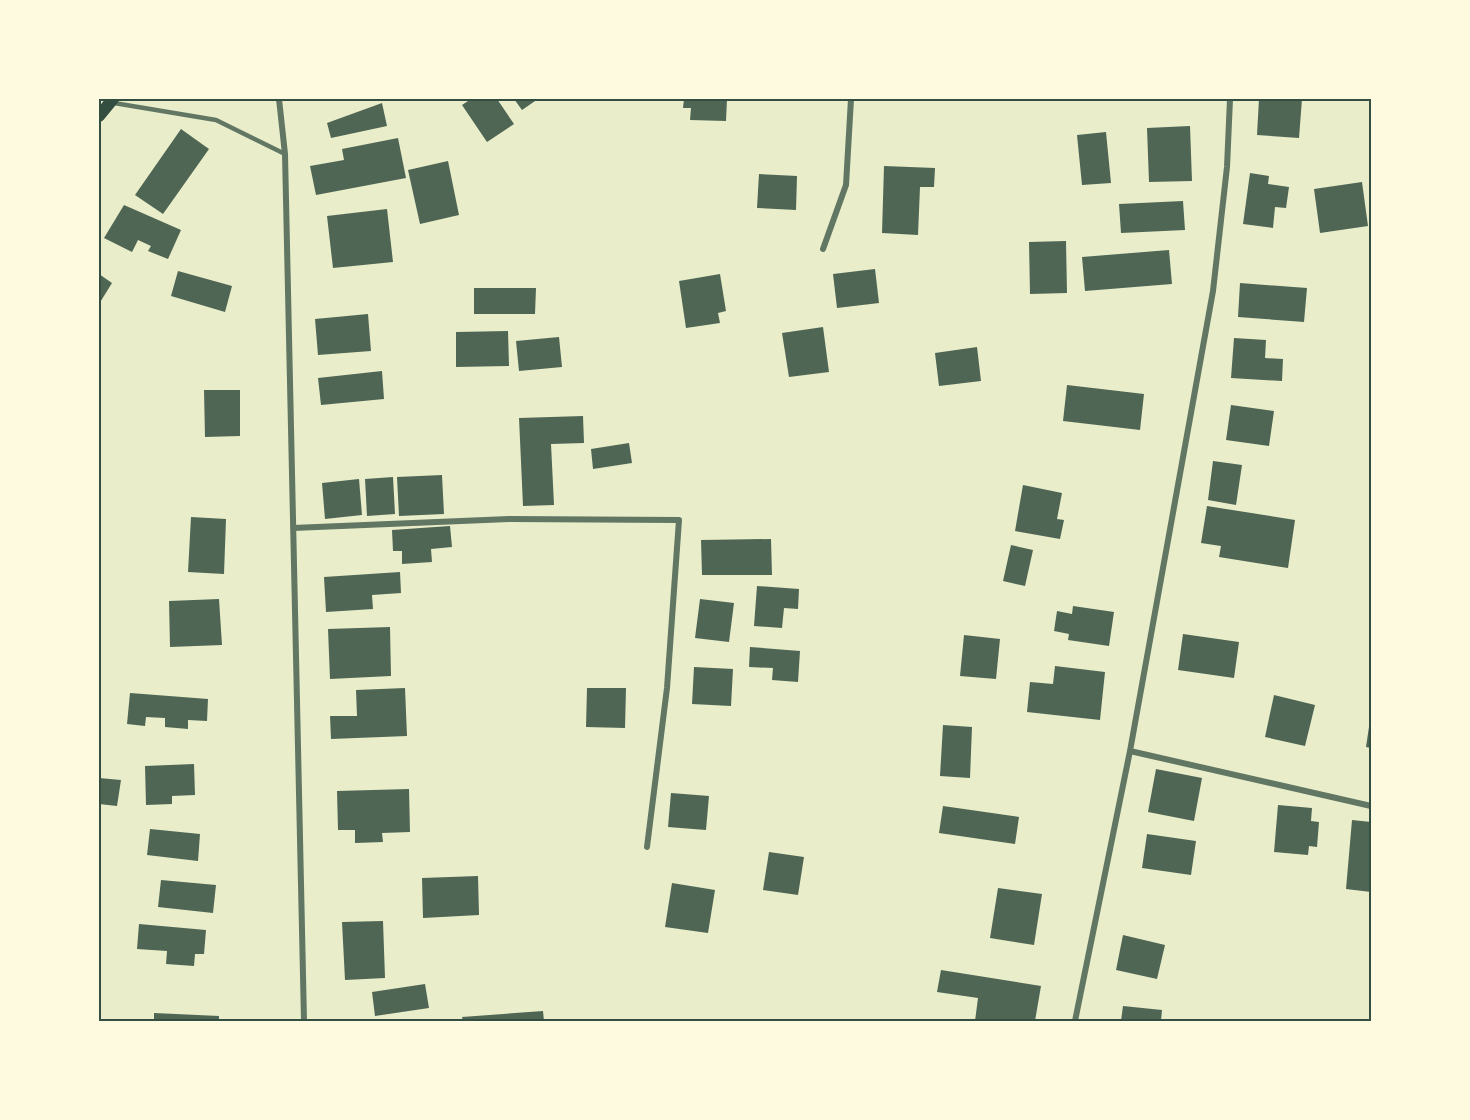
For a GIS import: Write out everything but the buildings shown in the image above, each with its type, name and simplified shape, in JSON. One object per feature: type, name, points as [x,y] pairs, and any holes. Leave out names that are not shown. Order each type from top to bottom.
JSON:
[{"type":"main road","points":[[99,116],[112,101]]},
{"type":"street","points":[[279,99],[285,154],[304,1021]]},
{"type":"street","points":[[823,249],[846,185],[851,99]]},
{"type":"street","points":[[1075,1021],[1130,751],[1213,291],[1227,167],[1230,99]]},
{"type":"street","points":[[293,528],[509,519],[679,520],[667,688],[646,847]]},
{"type":"street","points":[[1130,751],[1371,806]]},
{"type":"lane","points":[[112,101],[216,120],[285,154]]}]
